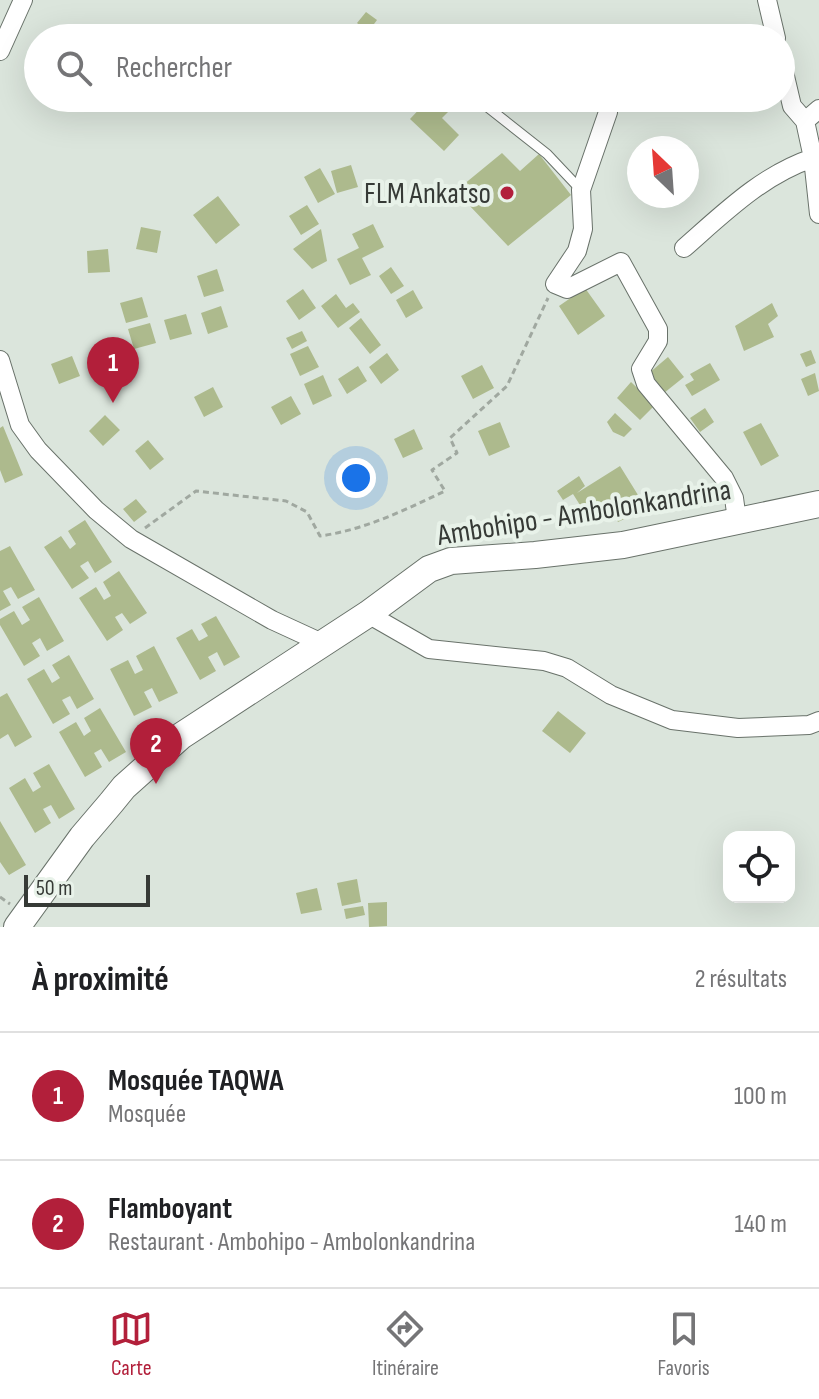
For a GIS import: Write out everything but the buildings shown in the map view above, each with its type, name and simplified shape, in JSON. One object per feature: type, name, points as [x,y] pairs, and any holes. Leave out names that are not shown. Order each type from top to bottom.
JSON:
[{"type":"street","points":[[0,51],[23,0]]},
{"type":"street","points":[[767,0],[773,24]]},
{"type":"street","points":[[608,112],[581,190],[583,229],[577,251],[555,284],[567,289],[621,262],[658,329],[658,341],[641,369],[646,384],[724,478],[734,498],[737,520]]},
{"type":"street","points":[[812,115],[819,214]]},
{"type":"street","points":[[684,248],[757,185],[789,166],[813,158]]},
{"type":"street","points":[[0,360],[20,425],[38,450],[96,510],[131,539],[272,620],[322,643]]},
{"type":"street","name":"Ambohipo - Ambolonkandrina","points":[[17,927],[82,837],[124,787],[181,736],[368,614],[429,569],[451,561],[623,545],[819,504]]},
{"type":"street","points":[[368,614],[429,649],[544,661],[567,668],[611,695],[672,720],[738,728],[809,725],[819,721]]},
{"type":"lane","points":[[494,112],[547,154],[581,190]]},
{"type":"path","points":[[131,539],[196,491],[286,501],[307,512],[320,536],[397,513],[445,491],[432,470],[457,453],[450,438],[507,386],[555,284]]},
{"type":"place","name":"FLM Ankatso","points":[[507,193]]},
{"type":"place","name":"Mosquée TAQWA","points":[[113,403]]},
{"type":"place","name":"Flamboyant","points":[[156,784]]}]
